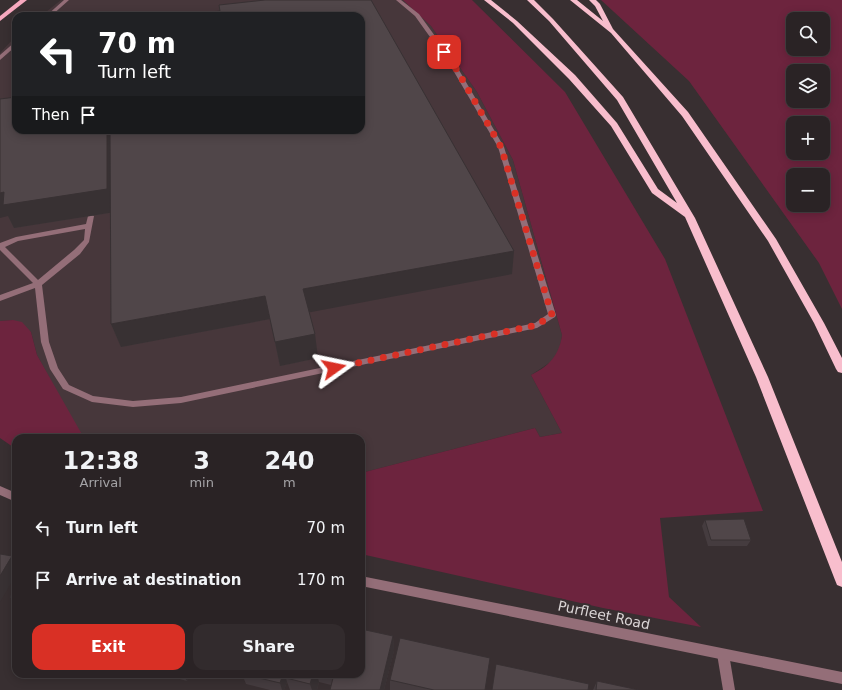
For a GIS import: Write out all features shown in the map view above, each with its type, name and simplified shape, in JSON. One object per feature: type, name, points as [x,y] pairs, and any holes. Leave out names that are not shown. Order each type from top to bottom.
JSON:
[{"type":"highway","points":[[487,0],[515,22],[572,76],[614,125],[655,190],[690,218]]},
{"type":"highway","points":[[530,0],[551,20],[620,99],[690,218],[762,377],[842,580]]},
{"type":"highway","points":[[573,0],[612,32],[685,114],[773,241],[820,323],[842,369]]},
{"type":"highway","points":[[592,0],[598,5],[612,32]]},
{"type":"main road","points":[[0,19],[24,0]]},
{"type":"street","points":[[53,12],[67,0]]},
{"type":"street","points":[[89,226],[16,239],[0,246],[38,284],[45,342],[54,370],[66,387],[92,399],[133,404],[181,400],[537,325],[552,315],[501,147],[454,65],[417,15],[398,0]]},
{"type":"street","points":[[0,58],[12,46]]},
{"type":"street","points":[[0,298],[38,284],[78,252],[87,240],[90,216]]},
{"type":"street","points":[[0,490],[12,496]]},
{"type":"street","name":"Purfleet Road","points":[[365,582],[842,678]]},
{"type":"street","points":[[723,654],[729,690]]},
{"type":"shaded area","points":[[61,0],[403,0],[413,8],[431,26],[477,92],[513,160],[562,335],[560,348],[552,361],[531,375],[562,433],[540,437],[535,428],[365,472],[365,434],[80,434],[37,355],[31,332],[13,320],[0,321],[0,53],[12,40],[12,134],[365,134],[365,12],[46,12]]},
{"type":"shaded area","points":[[403,0],[472,0],[565,92],[665,259],[763,511],[660,518],[669,597],[701,627],[603,608],[365,555],[365,472],[535,428],[540,437],[562,433],[531,375],[548,364],[556,355],[562,335],[513,160],[477,92],[431,26]]},
{"type":"shaded area","points":[[601,0],[842,0],[842,309],[819,263],[689,81]]},
{"type":"shaded area","points":[[13,320],[22,322],[31,332],[37,355],[82,434],[12,434],[12,446],[0,438],[0,321]]},
{"type":"building","points":[[265,0],[371,0],[514,251],[303,289],[315,334],[275,342],[265,296],[111,324],[110,134],[365,134],[365,12],[211,12],[220,11],[219,5]]},
{"type":"building","points":[[12,98],[12,134],[107,134],[107,189],[3,205],[4,192],[0,193],[0,99]]},
{"type":"building","points":[[744,519],[751,540],[711,540],[705,520]]},
{"type":"building","points":[[0,554],[12,556],[0,576]]},
{"type":"building","points":[[365,630],[393,636],[380,690],[330,690],[333,678],[365,678]]},
{"type":"building","points":[[400,638],[490,658],[485,690],[434,690],[390,680]]},
{"type":"building","points":[[496,664],[589,684],[588,690],[492,690]]},
{"type":"building","points":[[259,678],[282,678],[280,683]]},
{"type":"building","points":[[286,678],[312,678],[310,684]]},
{"type":"building","points":[[597,681],[639,690],[596,690]]},
{"type":"route","points":[[334,368],[537,325],[552,315],[501,147],[454,65],[444,52]]}]
